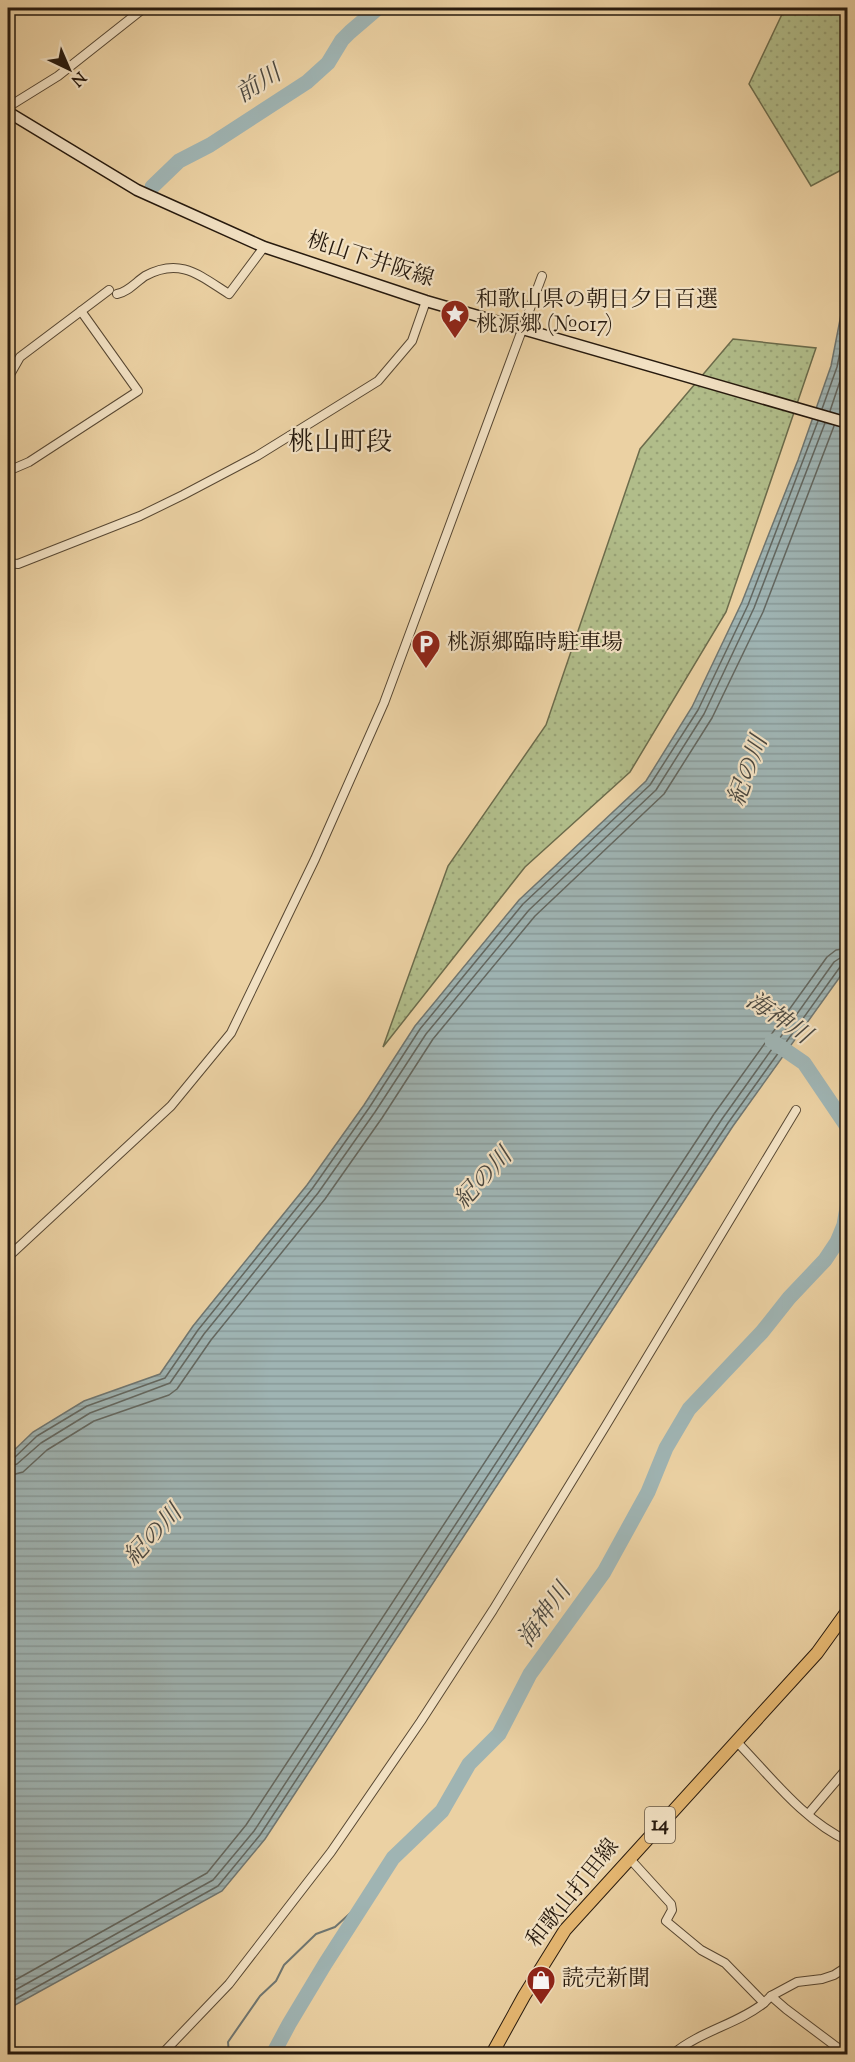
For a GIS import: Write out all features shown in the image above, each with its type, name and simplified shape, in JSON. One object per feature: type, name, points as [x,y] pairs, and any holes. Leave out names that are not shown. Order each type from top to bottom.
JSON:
[{"type":"main road","name":"桃山下井阪線","points":[[8,110],[137,190],[264,247],[426,301],[848,423]]},
{"type":"main road","name":"和歌山打田線","points":[[493,2053],[539,1970],[565,1930],[817,1653],[848,1610]]},
{"type":"street","points":[[8,110],[58,75],[144,8]]},
{"type":"street","points":[[8,378],[20,357],[81,311],[113,292],[148,275],[174,268],[184,268],[229,294],[264,247]]},
{"type":"street","points":[[8,1257],[171,1106],[231,1033],[315,859],[384,703],[543,276]]},
{"type":"street","points":[[8,563],[18,564],[141,516],[257,456],[378,381],[412,341],[426,301]]},
{"type":"street","points":[[8,471],[29,462],[138,391],[81,311]]},
{"type":"street","points":[[162,2055],[229,1984],[331,1852],[421,1721],[493,1610],[796,1110]]},
{"type":"street","points":[[737,1742],[780,1790],[824,1828],[848,1841]]},
{"type":"street","points":[[809,1814],[848,1767]]},
{"type":"street","points":[[630,1858],[671,1904],[672,1910],[666,1921],[701,1950],[725,1963],[764,2003]]},
{"type":"street","points":[[673,2055],[700,2037],[754,2011],[771,1995],[797,1982],[834,1975],[848,1966]]},
{"type":"street","points":[[771,1995],[846,2055]]},
{"type":"street","points":[[480,2055],[493,2053]]},
{"type":"green space","points":[[785,8],[847,8],[847,167],[811,186],[749,84]]},
{"type":"green space","points":[[733,339],[816,348],[726,612],[630,772],[525,867],[383,1047],[448,866],[546,725],[640,449]]},
{"type":"water","name":"紀の川","points":[[847,284],[847,967],[733,1126],[265,1839],[222,1891],[8,2009],[8,1456],[33,1432],[84,1401],[160,1374],[193,1326],[307,1185],[364,1105],[415,1026],[519,900],[646,781],[692,707],[742,602],[798,460],[831,366]]},
{"type":"waterway","name":"前川","points":[[152,187],[179,161],[210,145],[307,82],[328,63],[342,40],[378,8]]},
{"type":"waterway","name":"海神川","points":[[772,1041],[804,1063],[848,1128]]},
{"type":"waterway","name":"海神川","points":[[273,2054],[325,1964],[393,1858],[442,1811],[469,1764],[499,1734],[530,1674],[604,1572],[648,1492],[666,1448],[689,1409],[762,1332],[789,1298],[825,1260],[837,1242],[844,1225],[848,1202]]},
{"type":"waterway","points":[[229,2054],[228,2042],[260,1996],[276,1981],[284,1965],[316,1934],[335,1927],[367,1898]]},
{"type":"place","name":"和歌山県の朝日夕日百選 桃源郷 (№017)","points":[[455,340]]},
{"type":"place","name":"桃源郷臨時駐車場","points":[[426,670]]},
{"type":"place","name":"読売新聞","points":[[541,2006]]},
{"type":"district","name":"桃山町段","points":[[340,443]]}]
